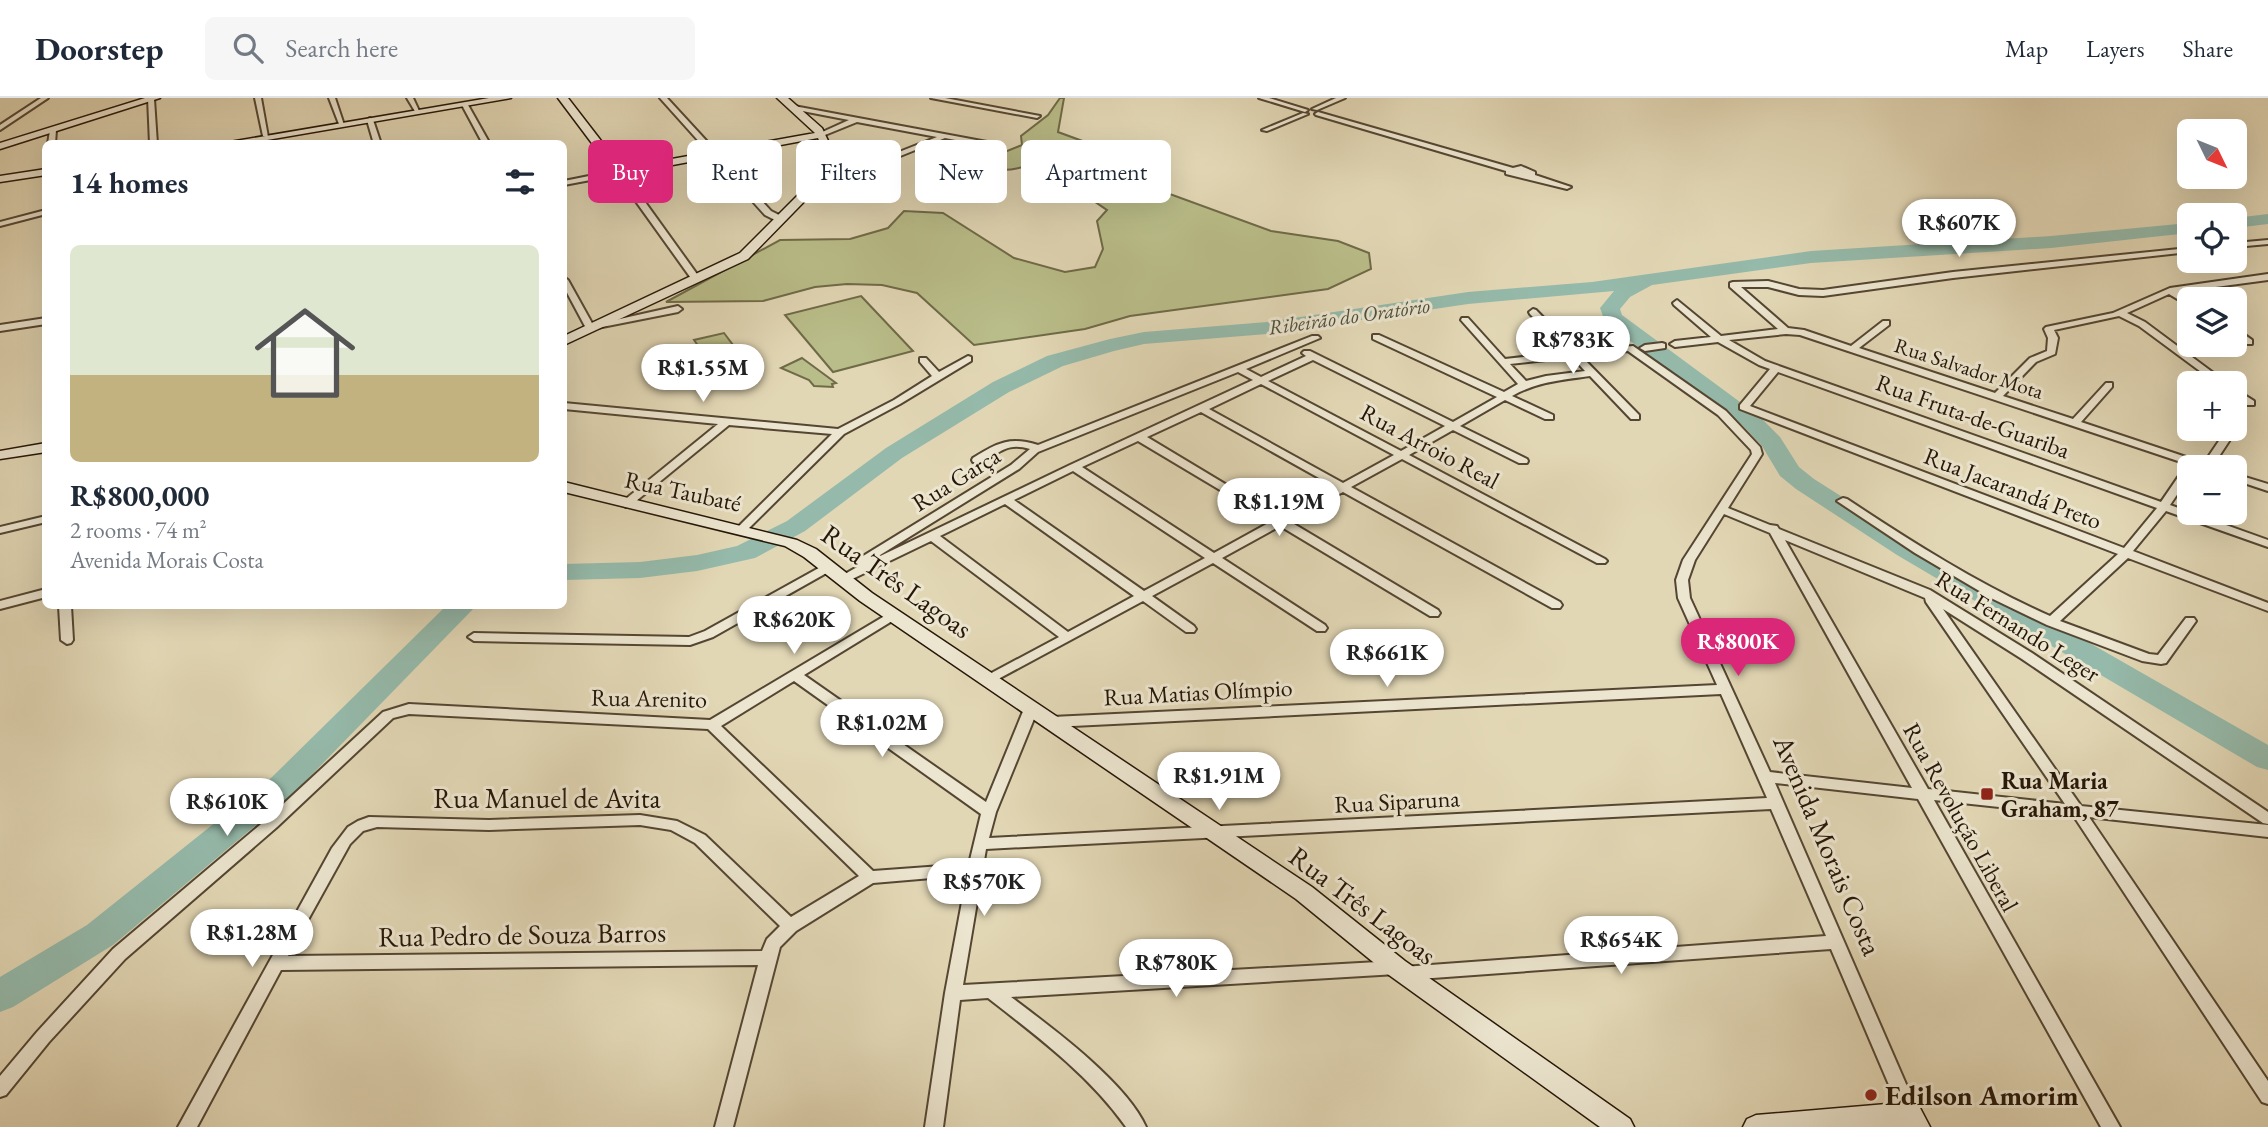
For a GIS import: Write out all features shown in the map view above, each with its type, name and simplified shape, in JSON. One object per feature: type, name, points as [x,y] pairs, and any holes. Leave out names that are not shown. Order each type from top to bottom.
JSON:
[{"type":"street","points":[[0,128],[45,98]]},
{"type":"street","points":[[258,98],[266,136]]},
{"type":"street","points":[[332,98],[342,124]]},
{"type":"street","points":[[410,98],[418,112]]},
{"type":"street","points":[[244,140],[506,98]]},
{"type":"street","points":[[563,98],[595,140]]},
{"type":"street","points":[[663,98],[701,140]]},
{"type":"street","points":[[782,98],[818,130],[822,140]]},
{"type":"street","points":[[934,98],[1037,116]]},
{"type":"street","points":[[1262,98],[1511,170],[1509,172],[1513,175],[1529,176],[1567,187]]},
{"type":"street","points":[[1316,112],[1342,98]]},
{"type":"street","points":[[0,146],[153,99],[154,140]]},
{"type":"street","points":[[465,104],[485,140]]},
{"type":"street","points":[[794,108],[966,140]]},
{"type":"street","points":[[1265,130],[1305,112]]},
{"type":"street","points":[[370,120],[378,140]]},
{"type":"street","points":[[782,142],[820,135],[856,120]]},
{"type":"street","points":[[52,140],[53,130]]},
{"type":"street","points":[[901,154],[946,136]]},
{"type":"street","points":[[0,179],[42,173]]},
{"type":"street","points":[[567,182],[588,178]]},
{"type":"street","points":[[567,340],[748,253],[796,200]]},
{"type":"street","points":[[641,203],[696,279]]},
{"type":"street","points":[[759,203],[778,219]]},
{"type":"street","points":[[0,224],[42,213]]},
{"type":"street","points":[[2247,244],[2268,242]]},
{"type":"street","name":"Rua Salvador Mota","points":[[2177,251],[1953,275],[1823,293],[1799,292],[1768,284],[1733,285],[1786,331],[1808,333],[1851,350],[2075,423],[2177,461]]},
{"type":"street","points":[[1997,397],[2033,360],[2052,352],[2053,338],[2049,329],[2119,313],[2170,291],[2268,277]]},
{"type":"street","points":[[567,286],[590,328]]},
{"type":"street","points":[[2170,291],[2177,295]]},
{"type":"street","name":"Rua Fruta-de-Guariba","points":[[1677,303],[1718,338],[1752,358],[1776,368],[2268,544]]},
{"type":"street","points":[[590,328],[678,309]]},
{"type":"street","points":[[1533,312],[1635,418]]},
{"type":"street","points":[[2119,313],[2142,324],[2206,371]]},
{"type":"street","points":[[1465,320],[1524,385]]},
{"type":"street","points":[[0,328],[42,322]]},
{"type":"street","points":[[1851,350],[1886,323]]},
{"type":"street","points":[[1675,344],[1786,331]]},
{"type":"street","points":[[1376,337],[1549,417]]},
{"type":"street","points":[[1035,450],[1315,338]]},
{"type":"street","points":[[1645,348],[1662,345]]},
{"type":"street","points":[[1294,346],[1523,461]]},
{"type":"street","points":[[1503,362],[1630,348],[1723,413],[1756,449],[1755,457],[1723,510]]},
{"type":"street","points":[[474,637],[690,641],[835,575],[932,536],[1139,437],[1318,358]]},
{"type":"street","points":[[742,529],[840,432],[939,378],[968,359]]},
{"type":"street","points":[[923,360],[939,378]]},
{"type":"street","name":"Rua Jacarandá Preto","points":[[1776,368],[1744,407],[2268,607]]},
{"type":"street","name":"Rua Arroio Real","points":[[1239,369],[1601,561]]},
{"type":"street","points":[[989,680],[1455,426],[1524,385],[1591,373]]},
{"type":"street","points":[[2075,423],[2109,385]]},
{"type":"street","points":[[567,406],[840,432]]},
{"type":"street","points":[[1202,409],[1556,605]]},
{"type":"street","points":[[626,504],[727,421]]},
{"type":"street","points":[[1139,437],[1434,613]]},
{"type":"street","name":"Rua Garça","points":[[835,575],[1014,467],[1037,447],[1019,441],[994,449],[977,460]]},
{"type":"street","points":[[0,455],[42,448]]},
{"type":"street","points":[[1074,467],[1321,628]]},
{"type":"street","points":[[2247,481],[2268,488]]},
{"type":"street","points":[[2051,622],[2126,553],[2177,487]]},
{"type":"street","name":"Rua Taubaté","points":[[567,488],[791,543]]},
{"type":"street","points":[[1006,500],[1190,629]]},
{"type":"street","points":[[1843,501],[1967,579],[2051,622],[2155,660],[2164,657],[2190,621]]},
{"type":"street","name":"Rua Fernando Leger","points":[[1723,510],[1773,528],[1926,593],[2027,656],[2268,819]]},
{"type":"street","name":"Avenida Morais Costa","points":[[1723,510],[1689,560],[1682,579],[1684,598],[1765,777],[1913,1121]]},
{"type":"street","points":[[0,530],[42,520]]},
{"type":"street","name":"Rua Revolução Liberal","points":[[1773,528],[2111,1127]]},
{"type":"street","points":[[932,536],[1067,637]]},
{"type":"street","name":"Rua Três Lagoas","points":[[791,543],[810,553],[835,575],[893,615],[1304,893],[1401,970],[1621,1127]]},
{"type":"street","points":[[1926,593],[2078,812],[2268,1096]]},
{"type":"street","points":[[0,605],[42,594]]},
{"type":"street","points":[[65,609],[67,640]]},
{"type":"street","name":"Rua Arenito","points":[[3,1081],[119,954],[272,823],[379,722],[394,712],[409,709],[712,725],[893,615]]},
{"type":"street","points":[[796,676],[989,812]]},
{"type":"street","name":"Rua Matias Olímpio","points":[[1052,722],[1725,689]]},
{"type":"street","points":[[934,1127],[974,869],[989,812],[1031,709]]},
{"type":"street","points":[[712,725],[870,877]]},
{"type":"street","points":[[1765,777],[2268,831]]},
{"type":"street","name":"Rua Siparuna","points":[[980,844],[1215,834],[1775,803]]},
{"type":"street","name":"Rua Manuel de Avita","points":[[277,963],[351,831],[368,822],[489,825],[640,820],[665,822],[687,830],[700,839],[790,926]]},
{"type":"street","points":[[724,1127],[768,958],[773,944],[790,926],[870,877],[974,869]]},
{"type":"street","points":[[953,993],[1401,970],[1835,942]]},
{"type":"street","name":"Rua Pedro de Souza Barros","points":[[277,963],[768,958]]},
{"type":"street","points":[[187,1127],[277,963]]},
{"type":"street","points":[[990,990],[1098,1080],[1137,1127]]},
{"type":"street","points":[[1756,1127],[1913,1121]]},
{"type":"green space","points":[[1060,98],[1064,98],[1058,132],[1080,140],[1021,140],[1021,136],[1048,115]]},
{"type":"green space","points":[[1021,145],[1021,168],[1007,170],[1007,151]]},
{"type":"green space","points":[[1171,194],[1271,231],[1338,241],[1369,253],[1371,269],[1328,289],[1130,316],[1085,329],[974,345],[917,293],[882,285],[815,287],[763,301],[666,302],[780,240],[850,239],[888,228],[904,211],[943,213],[1014,258],[1065,272],[1095,267],[1103,249],[1097,221],[1107,210],[1097,203],[1171,203]]},
{"type":"green space","points":[[861,296],[913,351],[833,372],[785,315]]},
{"type":"green space","points":[[724,333],[739,353],[709,361],[694,340]]},
{"type":"green space","points":[[802,358],[836,383],[832,384],[833,387],[814,386],[809,380],[781,368]]},
{"type":"waterway","name":"Ribeirão do Oratório","points":[[2247,222],[2268,219]]},
{"type":"waterway","name":"Ribeirão do Oratório","points":[[567,572],[640,570],[697,563],[746,552],[796,526],[894,453],[1001,387],[1055,361],[1110,345],[1144,338],[1267,328],[1468,298],[1592,288],[1811,257],[2051,242],[2177,229]]},
{"type":"waterway","points":[[1644,283],[1623,293],[1610,308],[1612,318],[1751,421],[1772,442],[1789,471],[1805,484],[1906,549],[2268,759]]},
{"type":"waterway","name":"Ribeirão do Oratório","points":[[0,996],[100,935],[282,786],[459,609]]},
{"type":"place","name":"Rua Maria Graham, 87","points":[[1987,794]]},
{"type":"place","name":"Edilson Amorim","points":[[1871,1095]]}]
